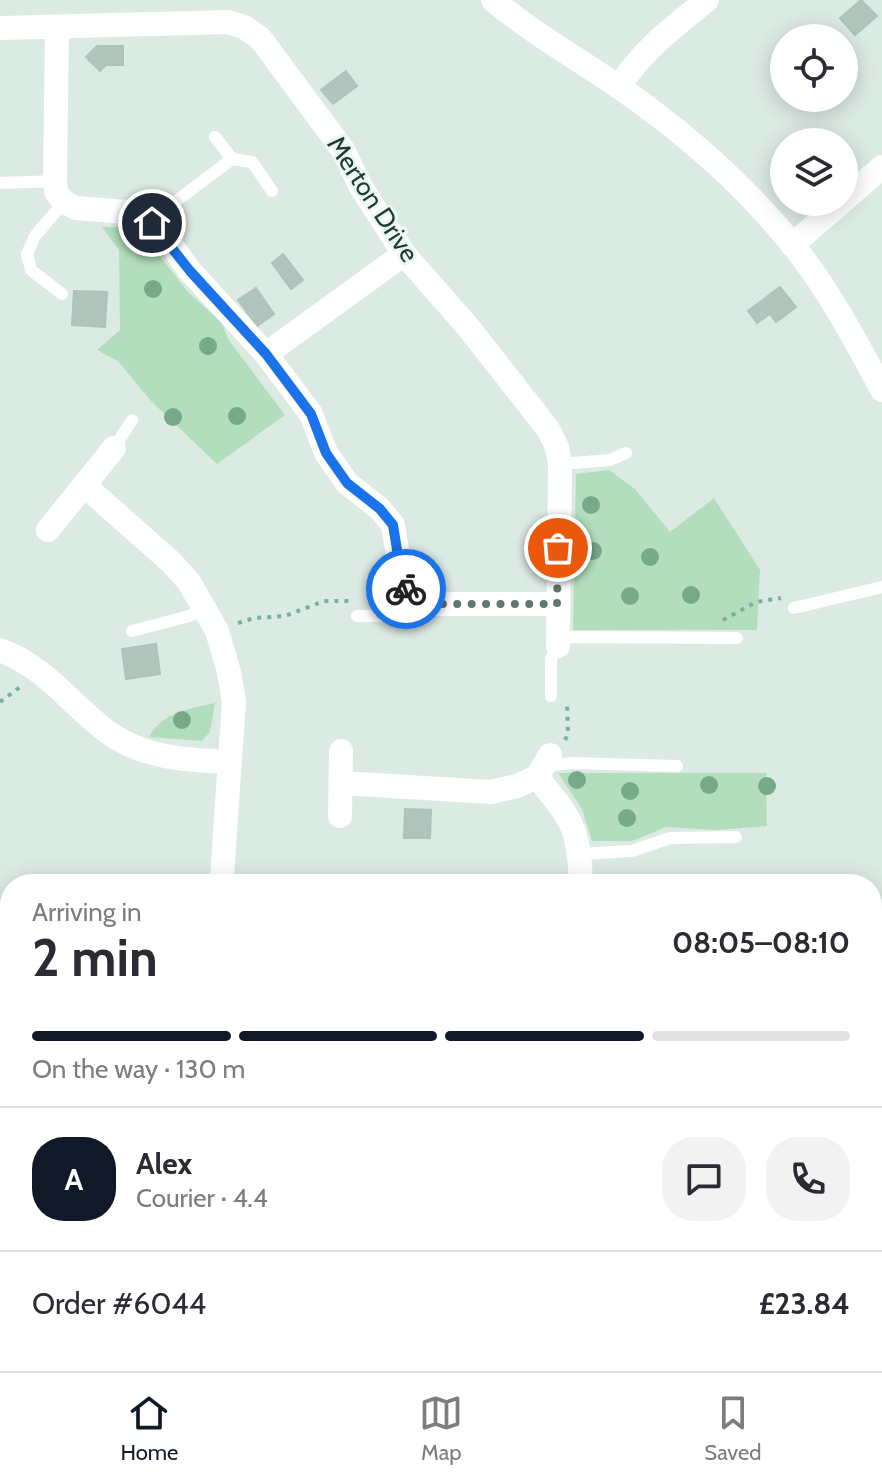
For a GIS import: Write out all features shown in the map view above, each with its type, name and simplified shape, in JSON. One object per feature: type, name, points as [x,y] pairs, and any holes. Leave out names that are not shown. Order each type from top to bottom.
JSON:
[{"type":"street","points":[[493,0],[550,43],[619,87],[688,140],[733,183],[792,245],[842,320],[882,390]]},
{"type":"street","points":[[619,87],[649,47],[707,0]]},
{"type":"street","name":"Merton Drive","points":[[0,28],[57,27],[162,11],[228,22],[244,27],[260,38],[343,150],[361,187],[404,254],[468,327],[548,429],[557,447],[560,464],[558,642]]},
{"type":"street","points":[[57,27],[59,191],[76,208],[139,213],[152,223],[190,271],[266,354],[311,414],[326,453],[347,483],[380,509],[393,525],[402,581],[412,598],[423,604],[557,604]]},
{"type":"street","points":[[858,188],[882,167]]},
{"type":"street","points":[[792,245],[826,216]]},
{"type":"street","points":[[266,354],[404,254]]},
{"type":"street","points":[[48,530],[114,448]]},
{"type":"street","points":[[85,486],[172,563],[189,582],[217,631],[234,702],[222,874]]},
{"type":"street","points":[[0,650],[42,672],[107,732],[124,742],[149,753],[179,759],[228,762]]},
{"type":"street","points":[[340,816],[341,751]]},
{"type":"street","points":[[341,783],[491,792],[517,786],[544,766],[571,820],[580,854],[581,874]]},
{"type":"lane","points":[[215,137],[232,159],[252,162],[272,191]]},
{"type":"lane","points":[[152,223],[232,159]]},
{"type":"lane","points":[[0,183],[59,191],[27,254],[31,270],[62,294]]},
{"type":"lane","points":[[114,448],[132,420]]},
{"type":"lane","points":[[560,464],[610,460],[626,453]]},
{"type":"lane","points":[[794,603],[882,587]]},
{"type":"lane","points":[[357,616],[382,616],[412,598]]},
{"type":"lane","points":[[132,631],[204,609]]},
{"type":"lane","points":[[551,696],[551,659],[558,642],[737,638]]},
{"type":"lane","points":[[544,766],[572,763],[677,766]]},
{"type":"lane","points":[[580,854],[632,851],[670,838],[736,837]]},
{"type":"path","points":[[722,621],[769,598],[794,603]]},
{"type":"path","points":[[217,631],[254,618],[285,616],[324,601],[356,601]]},
{"type":"green space","points":[[102,227],[126,227],[148,241],[188,292],[222,323],[228,339],[285,415],[217,464],[151,401],[118,361],[97,350],[120,330],[119,250]]},
{"type":"green space","points":[[609,470],[635,489],[670,532],[714,498],[760,570],[757,630],[573,630],[576,474]]},
{"type":"green space","points":[[215,703],[210,732],[202,741],[149,737],[169,717]]},
{"type":"green space","points":[[558,773],[766,773],[767,826],[716,830],[666,827],[632,841],[592,841],[582,809]]},
{"type":"building","points":[[861,0],[877,16],[858,32],[858,24],[845,24],[840,18]]},
{"type":"building","points":[[97,46],[123,46],[123,65],[106,65],[100,71],[86,57]]},
{"type":"building","points":[[346,71],[357,86],[333,104],[321,90]]},
{"type":"building","points":[[283,254],[303,280],[291,289],[272,263]]},
{"type":"building","points":[[780,287],[796,307],[776,322],[770,314],[757,323],[748,311]]},
{"type":"building","points":[[256,288],[274,314],[257,326],[238,300]]},
{"type":"building","points":[[74,291],[107,292],[105,327],[72,325]]},
{"type":"building","points":[[156,644],[160,674],[126,679],[122,649]]},
{"type":"building","points":[[405,809],[431,810],[430,838],[404,838]]},
{"type":"way so far","points":[[406,589],[412,598],[423,604],[557,604],[558,548]]},
{"type":"route","points":[[152,223],[202,285],[266,354],[311,414],[326,453],[347,483],[380,509],[393,525],[406,589]]}]
